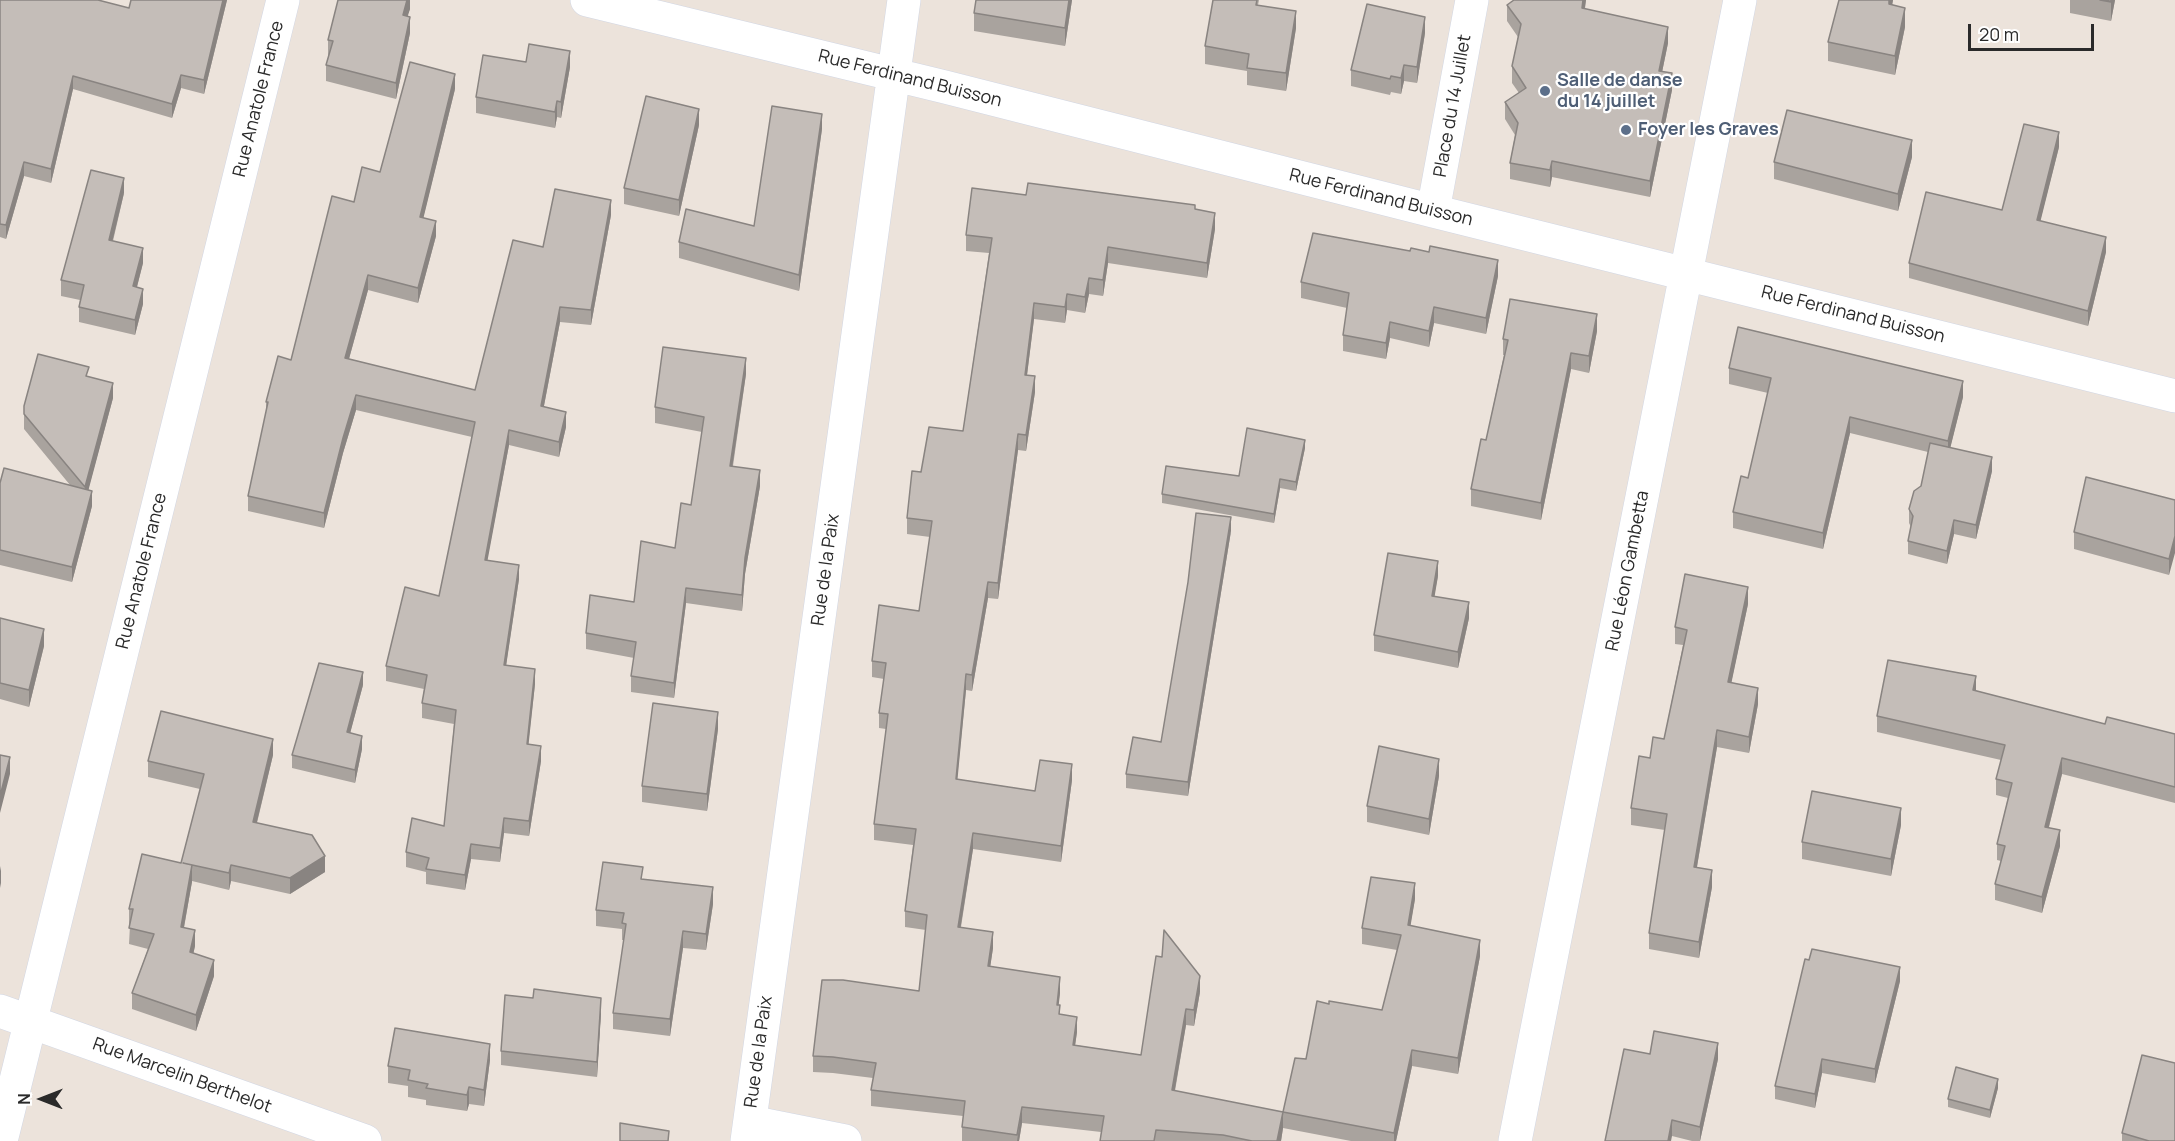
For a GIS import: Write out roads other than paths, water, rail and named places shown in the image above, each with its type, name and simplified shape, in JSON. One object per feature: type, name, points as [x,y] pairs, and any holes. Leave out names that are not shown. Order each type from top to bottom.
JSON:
[{"type":"street","name":"Rue Anatole France","points":[[1,1141],[283,0]]},
{"type":"street","name":"Rue Ferdinand Buisson","points":[[587,0],[895,74],[2175,396]]},
{"type":"street","name":"Rue de la Paix","points":[[748,1132],[904,0]]},
{"type":"street","name":"Place du 14 Juillet","points":[[1433,211],[1472,0]]},
{"type":"street","name":"Rue Léon Gambetta","points":[[1515,1141],[1740,0]]},
{"type":"street","name":"Rue Marcelin Berthelot","points":[[0,1011],[365,1141]]},
{"type":"street","points":[[748,1132],[845,1141]]},
{"type":"place","name":"Salle de danse du 14 juillet","points":[[1545,91]]},
{"type":"place","name":"Foyer les Graves","points":[[1626,130]]}]
